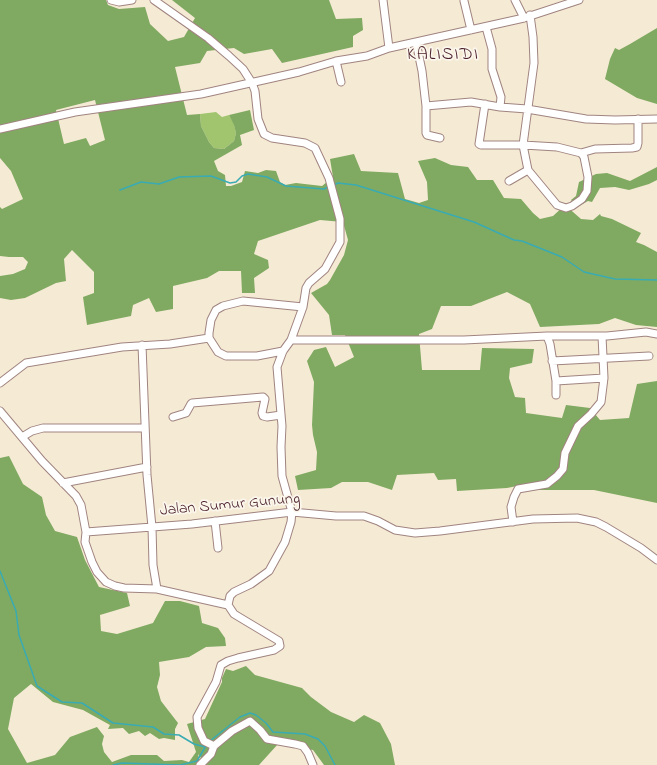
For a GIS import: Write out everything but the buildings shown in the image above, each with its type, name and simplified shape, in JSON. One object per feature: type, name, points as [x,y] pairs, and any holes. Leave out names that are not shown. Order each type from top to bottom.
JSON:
[{"type":"street","points":[[110,0],[119,2],[132,0]]},
{"type":"street","points":[[154,0],[174,13],[229,56],[243,69],[255,91],[258,119],[264,134],[272,138],[305,143],[313,146],[330,178],[332,192],[340,220],[340,242],[325,269],[309,283],[306,288],[303,307],[291,340],[283,351],[277,367],[281,415],[282,476],[292,512],[291,522],[285,542],[269,571],[251,584],[234,592],[230,596],[228,605]]},
{"type":"street","points":[[383,0],[389,48]]},
{"type":"street","points":[[515,0],[527,16],[533,37],[534,63],[523,145],[528,170],[557,206],[562,208],[572,206],[582,198],[587,191],[588,177],[584,157],[581,153]]},
{"type":"street","points":[[0,129],[75,112],[201,94],[252,83],[299,72],[336,61],[367,56],[389,48],[486,27],[579,0]]},
{"type":"street","points":[[464,1],[471,30]]},
{"type":"street","points":[[486,27],[492,49],[492,69],[501,97],[500,107]]},
{"type":"street","points":[[416,42],[422,71],[426,106],[426,133],[427,135],[440,138]]},
{"type":"street","points":[[336,61],[341,82]]},
{"type":"street","points":[[426,106],[471,102],[586,118],[615,120],[657,119]]},
{"type":"street","points":[[485,104],[479,144],[481,145],[557,147],[581,153],[595,149],[632,148],[637,147],[638,143],[638,120]]},
{"type":"street","points":[[509,181],[528,170]]},
{"type":"street","points":[[283,351],[252,357],[226,356],[218,352],[209,338],[208,333],[216,310],[223,306],[243,301],[303,307]]},
{"type":"street","points":[[291,340],[464,340],[547,336],[602,336],[646,332],[657,334]]},
{"type":"street","points":[[547,336],[550,344],[556,381],[556,395]]},
{"type":"street","points":[[513,522],[511,507],[518,489],[547,484],[557,476],[563,469],[565,453],[578,426],[592,414],[601,402],[604,378],[602,336]]},
{"type":"street","points":[[0,383],[26,363],[122,347],[170,344],[209,338]]},
{"type":"street","points":[[142,345],[153,565],[157,589]]},
{"type":"street","points":[[552,361],[649,356]]},
{"type":"street","points":[[556,381],[604,378]]},
{"type":"street","points":[[173,417],[186,413],[192,403],[263,397],[265,399],[262,413],[263,416],[267,417],[281,415]]},
{"type":"street","points":[[0,411],[42,461],[76,496],[81,505],[86,532],[85,542],[97,572],[106,582],[124,588],[157,589],[228,605],[234,614],[279,641],[279,648],[238,658],[221,665],[216,682],[198,717],[198,728],[209,744],[211,754],[200,765]]},
{"type":"street","points":[[22,437],[32,431],[43,428],[145,428]]},
{"type":"street","points":[[63,483],[147,467]]},
{"type":"street","name":"Jalan Sumur Gunung","points":[[86,532],[215,521],[292,512],[336,516],[364,516],[396,530],[415,533],[533,519],[569,518],[586,519],[606,527],[641,548],[657,560]]},
{"type":"street","points":[[215,521],[218,548]]},
{"type":"street","points":[[209,744],[250,721],[267,739],[303,746],[313,765]]},
{"type":"green space","points":[[0,0],[106,0],[108,5],[119,9],[145,7],[150,24],[168,41],[184,37],[195,18],[172,0],[329,0],[336,19],[362,18],[363,30],[353,36],[353,47],[282,63],[272,49],[244,54],[234,48],[207,51],[200,63],[175,67],[187,115],[200,114],[201,126],[209,142],[214,148],[224,149],[234,141],[236,133],[229,115],[250,110],[254,130],[240,135],[242,145],[214,161],[218,171],[225,175],[226,186],[231,186],[242,182],[245,171],[258,173],[266,170],[276,171],[280,182],[285,185],[296,183],[322,186],[333,177],[330,159],[354,154],[361,171],[398,173],[405,199],[419,203],[428,200],[427,182],[418,161],[435,158],[451,165],[468,167],[477,180],[493,180],[504,198],[521,199],[540,219],[553,216],[565,205],[581,219],[593,220],[600,214],[601,216],[612,219],[641,233],[636,242],[657,252],[657,327],[636,325],[615,318],[599,324],[540,327],[530,304],[507,292],[471,306],[441,306],[432,329],[419,334],[422,370],[480,370],[482,348],[534,349],[532,363],[510,368],[509,378],[515,397],[525,398],[526,413],[562,418],[566,405],[590,408],[600,420],[629,418],[637,384],[657,381],[657,503],[594,490],[539,490],[532,483],[507,488],[457,491],[456,479],[438,480],[434,473],[397,475],[392,490],[368,482],[342,482],[331,488],[298,490],[295,476],[316,470],[317,452],[312,425],[314,382],[307,361],[314,350],[326,347],[335,367],[354,357],[345,335],[332,335],[329,315],[311,293],[327,284],[344,255],[348,240],[343,222],[320,220],[258,241],[254,254],[268,260],[269,268],[254,278],[255,293],[242,293],[241,271],[219,271],[207,278],[173,286],[173,309],[156,312],[149,298],[133,305],[131,316],[87,325],[83,297],[94,293],[94,272],[72,250],[64,259],[66,281],[56,283],[25,298],[11,300],[0,298],[0,276],[13,274],[25,269],[28,262],[23,257],[0,256],[0,207],[2,209],[23,199],[11,171],[0,158]],"holes":[[[95,100],[105,140],[90,146],[86,138],[64,144],[56,110]]]},
{"type":"green space","points":[[657,28],[657,104],[637,98],[605,79],[610,59],[615,48],[619,50]]},
{"type":"green space","points":[[216,112],[222,117],[229,115],[234,124],[236,133],[234,141],[224,149],[214,148],[209,142],[201,126],[200,114]]},
{"type":"green space","points":[[657,167],[657,180],[649,184],[629,190],[615,187],[600,188],[592,202],[588,201],[577,207],[571,200],[576,196],[579,182],[596,174],[607,173],[630,181]]},
{"type":"green space","points":[[9,456],[23,484],[42,497],[46,515],[55,531],[77,537],[85,560],[99,587],[127,593],[130,606],[100,615],[101,631],[117,634],[153,623],[165,601],[180,601],[199,606],[202,623],[218,628],[225,638],[226,646],[206,647],[189,657],[159,662],[160,675],[157,687],[161,701],[178,723],[175,729],[175,740],[164,738],[159,739],[150,733],[145,736],[139,731],[129,734],[123,728],[108,729],[110,725],[83,710],[53,702],[31,684],[14,698],[8,729],[27,763],[55,755],[70,737],[97,727],[104,736],[102,744],[104,752],[112,762],[131,755],[157,755],[164,761],[182,760],[189,762],[196,752],[187,724],[205,719],[222,682],[226,669],[233,671],[246,666],[255,675],[302,688],[331,712],[354,722],[364,715],[380,723],[391,744],[395,765],[324,765],[313,750],[278,744],[259,765],[206,765],[198,754],[200,762],[204,765],[0,765],[0,458]]},
{"type":"waterway","points":[[120,190],[141,182],[159,184],[179,177],[211,176],[230,183],[236,182],[242,176],[248,174],[267,177],[286,186],[324,189],[328,187]]},
{"type":"waterway","points":[[334,185],[338,183],[356,185],[474,222],[514,240],[522,241],[562,257],[584,272],[615,279],[657,280]]},
{"type":"waterway","points":[[0,571],[16,611],[19,635],[37,686],[62,702],[82,703],[113,723],[153,727],[164,734],[179,735],[194,744],[205,747]]},
{"type":"waterway","points":[[210,741],[240,717],[250,713],[256,715],[266,723],[273,732],[305,734],[318,739],[325,746],[335,765]]},
{"type":"waterway","points":[[113,765],[122,763],[180,765],[197,761],[207,744]]},
{"type":"district","name":"KALISIDI","points":[[443,56]]}]
